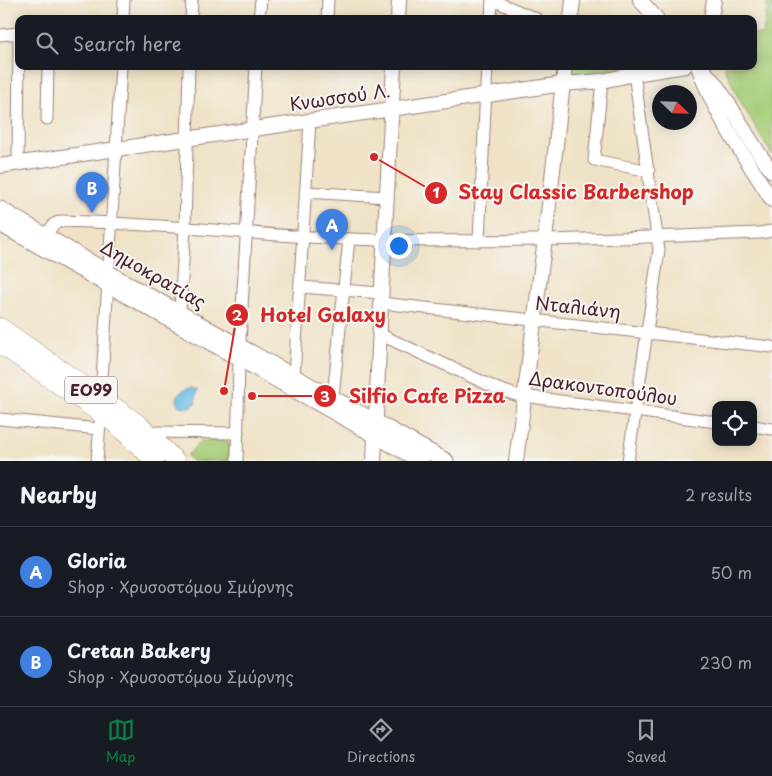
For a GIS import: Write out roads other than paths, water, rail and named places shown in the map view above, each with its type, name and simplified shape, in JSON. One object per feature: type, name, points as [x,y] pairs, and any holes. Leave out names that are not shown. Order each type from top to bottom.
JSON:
[{"type":"main road","name":"Δημοκρατίας","points":[[0,209],[46,236],[108,279],[375,428],[446,461]]},
{"type":"main road","name":"Δημοκρατίας","points":[[0,224],[108,279],[180,312],[239,353],[294,376],[333,397],[421,461]]},
{"type":"main road","name":"ΕΟ99","points":[[0,327],[101,397],[147,432],[176,461]]},
{"type":"main road","name":"ΕΟ99","points":[[0,344],[100,422],[126,433],[155,461]]},
{"type":"street","points":[[124,0],[124,15]]},
{"type":"street","points":[[191,15],[192,0]]},
{"type":"street","points":[[259,15],[260,0]]},
{"type":"street","points":[[327,15],[328,0]]},
{"type":"street","points":[[398,15],[399,0]]},
{"type":"street","points":[[491,15],[492,0],[528,15]]},
{"type":"street","points":[[571,15],[573,0]]},
{"type":"street","points":[[640,0],[653,15]]},
{"type":"street","points":[[712,15],[714,0]]},
{"type":"street","points":[[0,35],[15,33]]},
{"type":"street","points":[[18,164],[19,70]]},
{"type":"street","points":[[47,119],[48,70]]},
{"type":"street","points":[[101,397],[121,70]]},
{"type":"street","points":[[180,312],[185,228],[189,70]]},
{"type":"street","points":[[237,461],[239,353],[256,70]]},
{"type":"street","points":[[374,461],[394,70]]},
{"type":"street","points":[[479,241],[487,70]]},
{"type":"street","points":[[516,461],[545,240],[565,70]]},
{"type":"street","points":[[628,461],[659,250],[634,70]]},
{"type":"street","name":"Κνωσσού Λ.","points":[[0,166],[563,84],[602,81],[634,70]]},
{"type":"street","points":[[700,70],[707,88],[730,133],[772,200]]},
{"type":"street","points":[[703,70],[721,90],[772,171]]},
{"type":"street","points":[[594,160],[602,81]]},
{"type":"street","points":[[294,376],[310,121]]},
{"type":"street","points":[[584,166],[594,160],[649,171]]},
{"type":"street","points":[[305,192],[387,197]]},
{"type":"street","points":[[46,236],[53,225],[60,222],[111,223],[385,240],[545,240],[760,233],[772,231]]},
{"type":"street","points":[[333,397],[349,239]]},
{"type":"street","name":"Νταλιάνη","points":[[300,287],[344,290],[381,298],[534,320],[772,347]]},
{"type":"street","name":"Δρακοντοπούλου","points":[[379,334],[498,389],[524,397],[712,421]]},
{"type":"street","points":[[0,419],[100,422],[97,461]]},
{"type":"street","points":[[757,427],[772,429]]},
{"type":"street","points":[[147,432],[238,433]]},
{"type":"water","points":[[191,388],[197,390],[195,404],[190,407],[179,406],[177,399],[179,394]]},
{"type":"place","name":"Stay Classic Barbershop","points":[[374,157]]},
{"type":"place","name":"Cretan Bakery","points":[[92,213]]},
{"type":"place","name":"Gloria","points":[[332,250]]},
{"type":"place","name":"Hotel Galaxy","points":[[224,391]]},
{"type":"place","name":"Silfio Cafe Pizza","points":[[252,396]]}]
